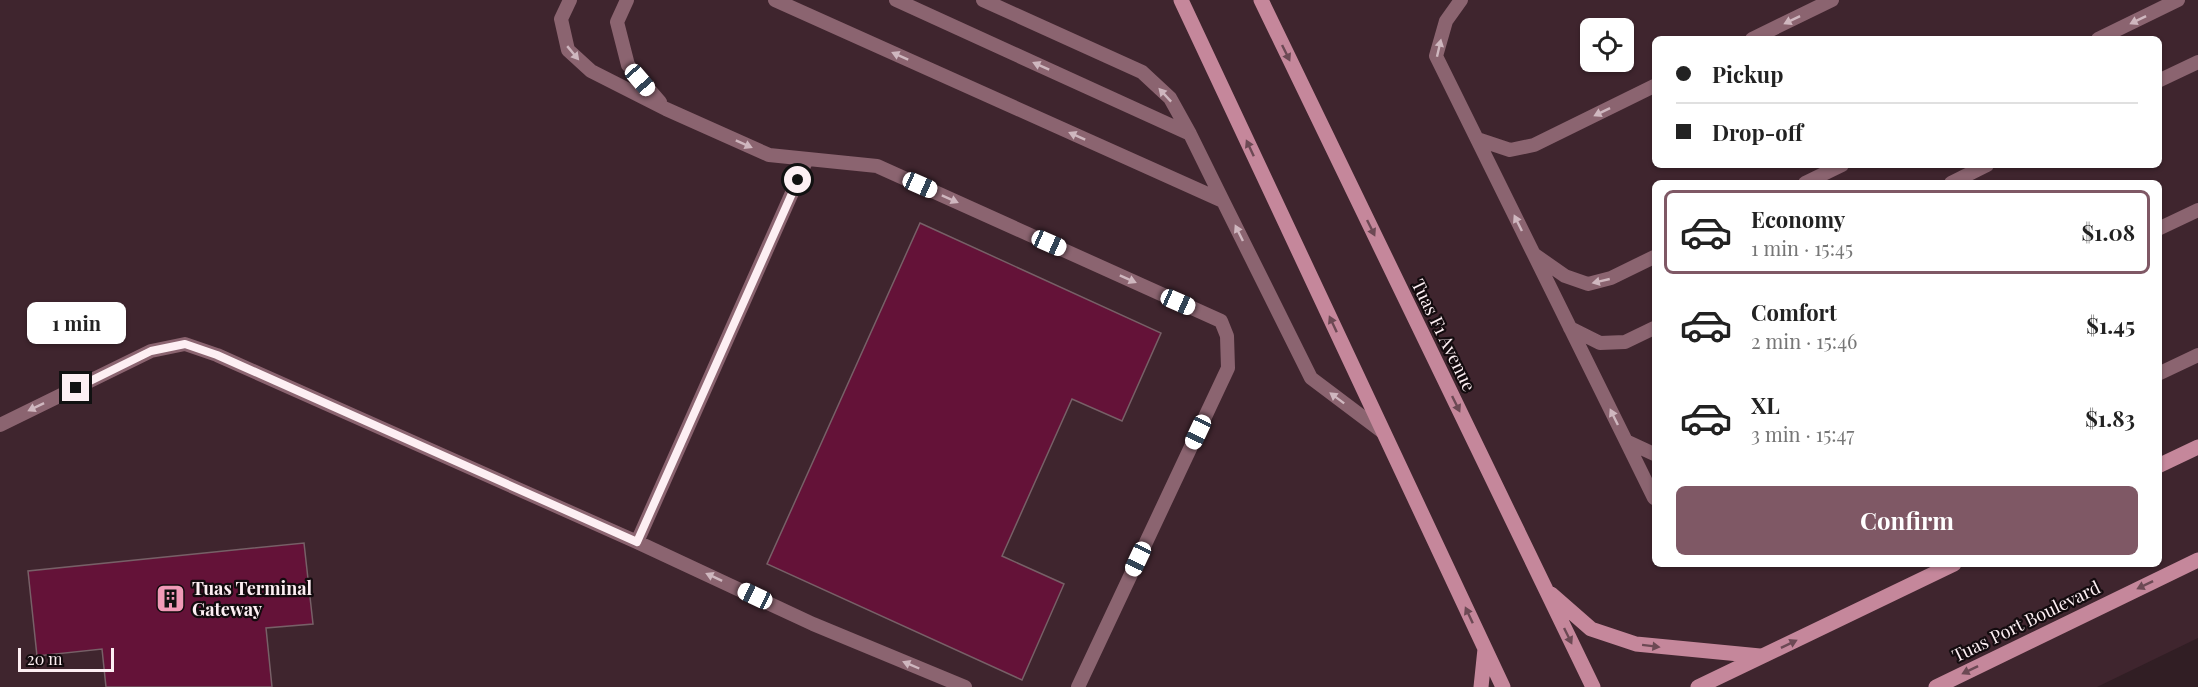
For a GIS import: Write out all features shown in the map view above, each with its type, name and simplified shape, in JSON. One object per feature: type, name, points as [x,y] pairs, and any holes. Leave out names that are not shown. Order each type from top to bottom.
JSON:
[{"type":"street","points":[[1181,0],[1503,687]]},
{"type":"street","name":"Tuas F1 Avenue","points":[[1260,0],[1593,687]]},
{"type":"street","points":[[2162,464],[2198,447]]},
{"type":"street","name":"Tuas Port Boulevard","points":[[1936,687],[2198,560]]},
{"type":"street","points":[[1698,687],[1948,567]]},
{"type":"street","points":[[1546,590],[1591,629],[1635,644],[1762,656]]},
{"type":"street","points":[[1481,687],[1485,649]]},
{"type":"lane","points":[[570,0],[561,19],[568,50],[591,71],[666,110],[769,155],[877,166],[1221,321],[1227,336],[1228,368],[1078,687]]},
{"type":"lane","points":[[627,0],[617,22],[628,65],[666,110]]},
{"type":"lane","points":[[775,0],[1223,201]]},
{"type":"lane","points":[[896,0],[1190,134]]},
{"type":"lane","points":[[983,0],[1142,72],[1170,98],[1311,378],[1384,433]]},
{"type":"lane","points":[[1461,0],[1446,21],[1436,56],[1652,494]]},
{"type":"lane","points":[[1758,36],[1832,0]]},
{"type":"lane","points":[[2104,36],[2178,0]]},
{"type":"lane","points":[[2162,79],[2198,62]]},
{"type":"lane","points":[[1477,139],[1510,150],[1533,145],[1652,87]]},
{"type":"lane","points":[[637,542],[807,159]]},
{"type":"lane","points":[[1811,180],[1836,168]]},
{"type":"lane","points":[[1957,180],[1982,168]]},
{"type":"lane","points":[[2162,227],[2198,210]]},
{"type":"lane","points":[[1533,254],[1565,276],[1588,284],[1611,278],[1652,258]]},
{"type":"lane","points":[[1570,328],[1600,343],[1625,342],[1652,329]]},
{"type":"lane","points":[[0,425],[151,351],[185,344],[228,360],[637,542],[813,624],[965,687]]},
{"type":"lane","points":[[2162,372],[2198,355]]},
{"type":"lane","points":[[1626,441],[1652,453]]},
{"type":"shaded area","points":[[0,0],[2198,0],[2198,638],[2097,687],[0,687]]},
{"type":"building","points":[[920,223],[1161,333],[1122,421],[1072,399],[1002,556],[1064,584],[1022,680],[767,564]]},
{"type":"building","name":"Tuas Terminal Gateway","points":[[304,543],[313,624],[266,628],[272,687],[106,687],[102,649],[37,656],[28,571]]},
{"type":"place","name":"Tuas Terminal Gateway","points":[[171,598]]},
{"type":"route","points":[[76,388],[151,351],[185,344],[217,355],[637,542],[798,180]]}]
